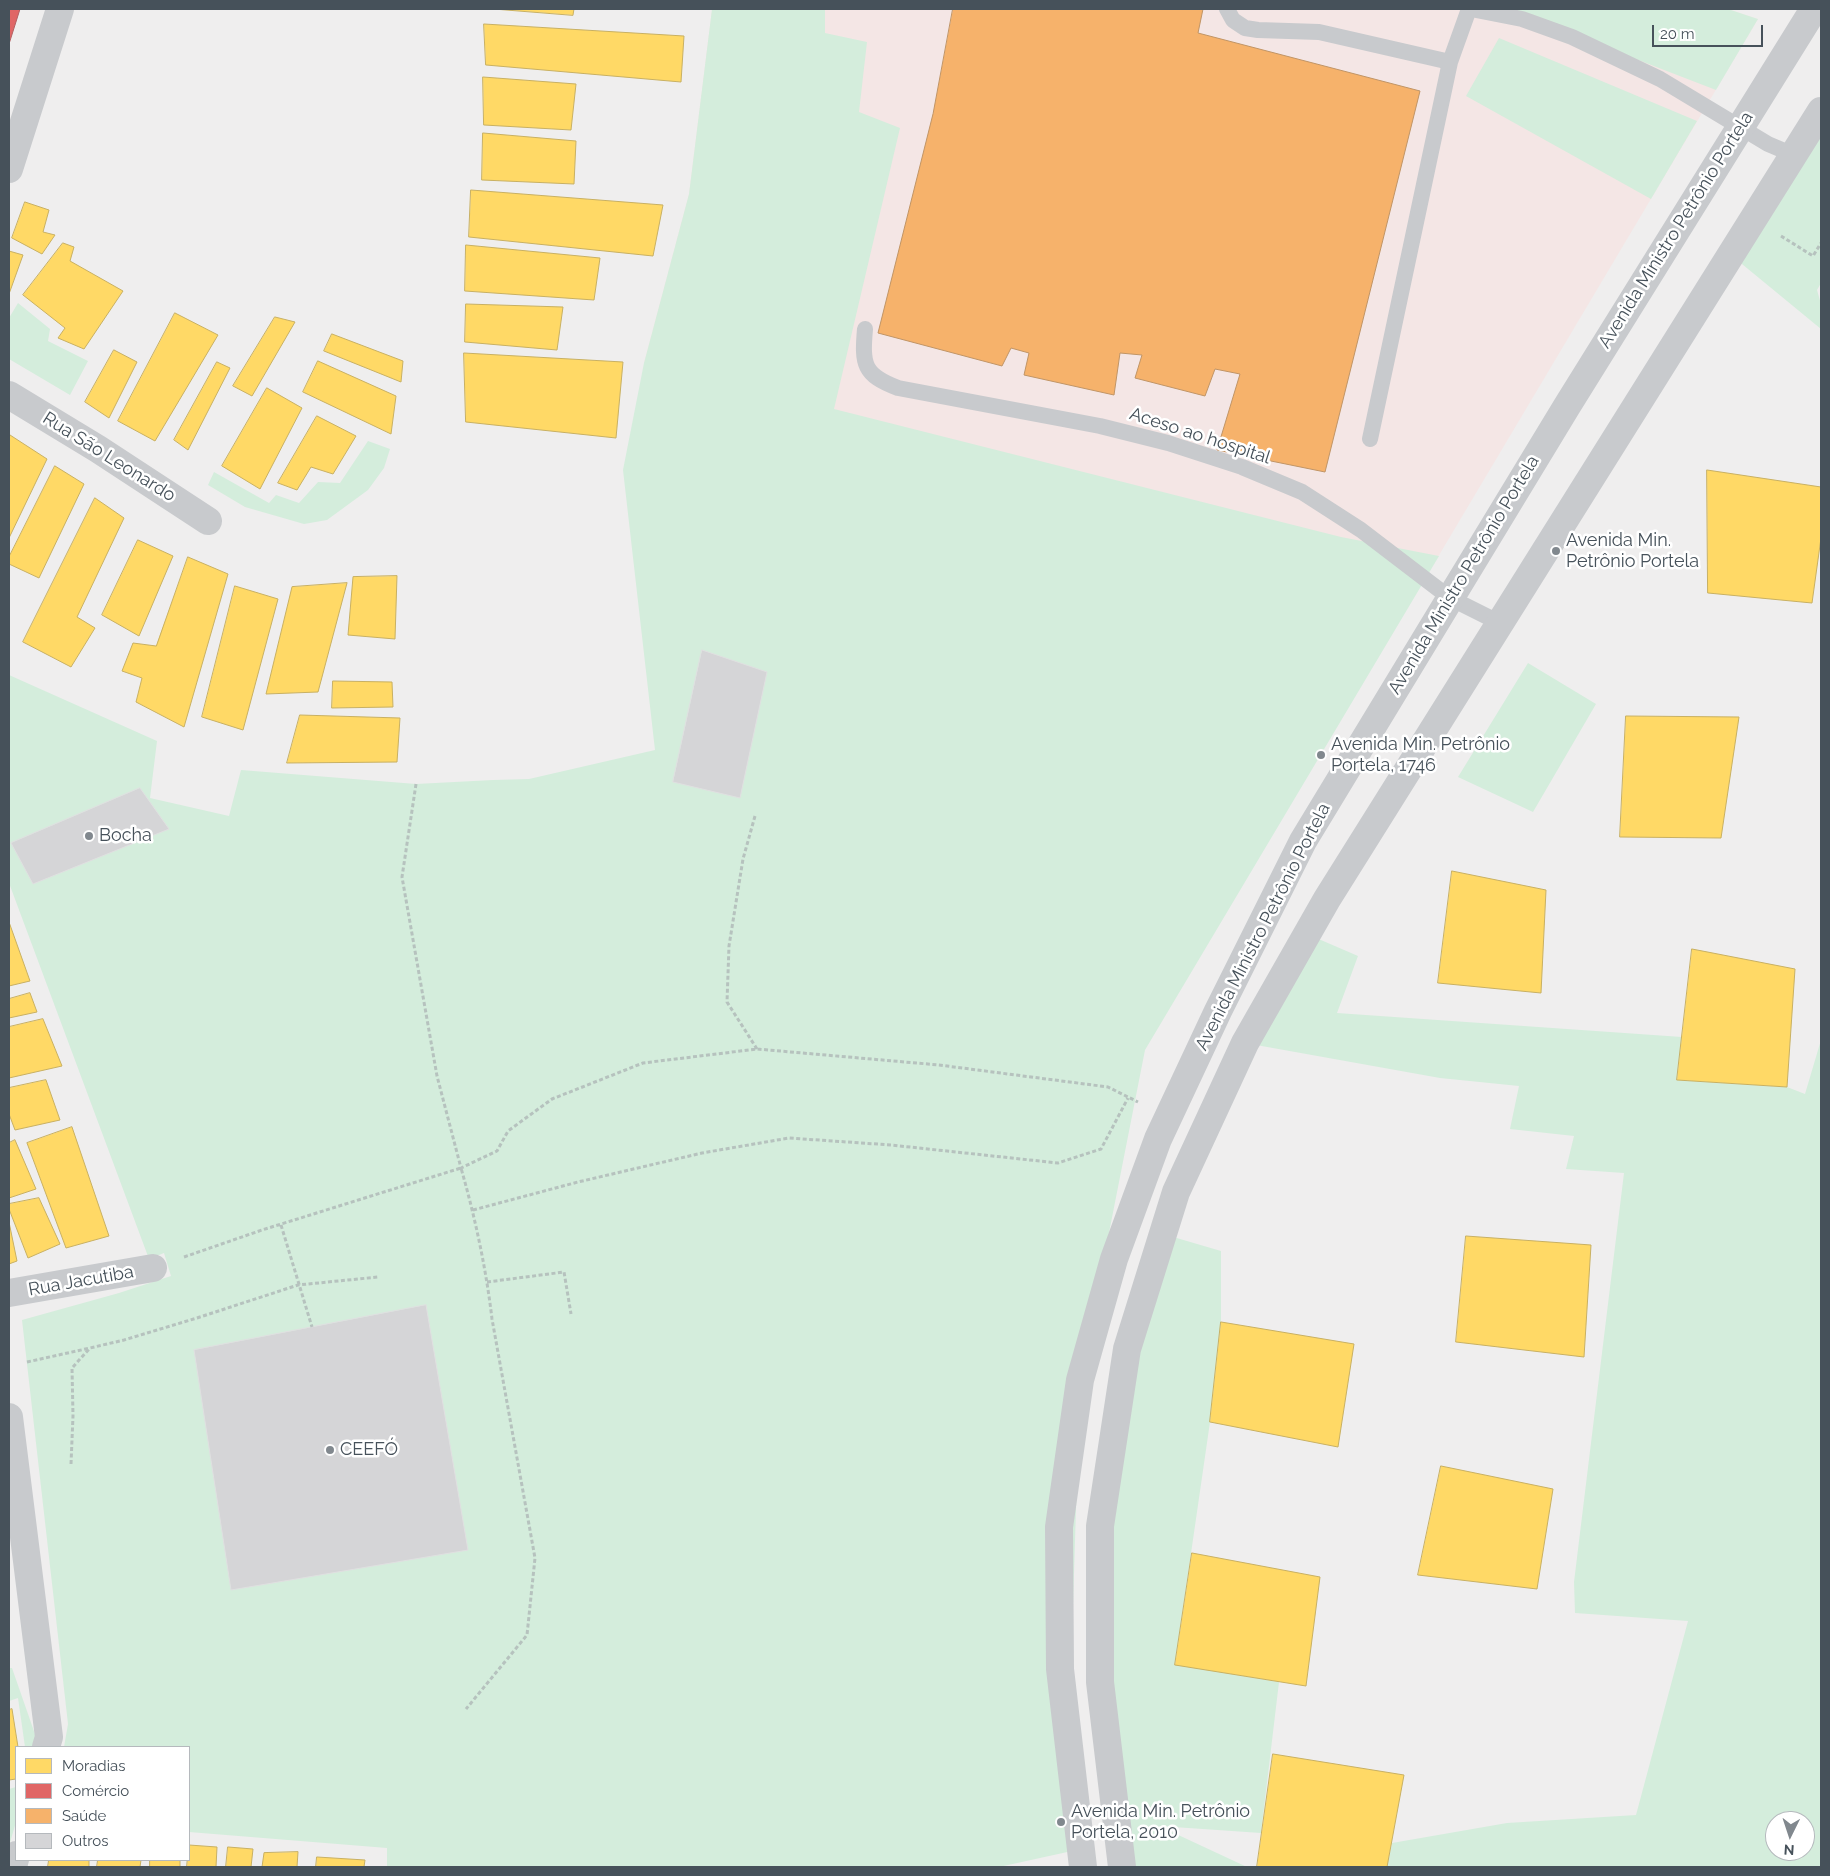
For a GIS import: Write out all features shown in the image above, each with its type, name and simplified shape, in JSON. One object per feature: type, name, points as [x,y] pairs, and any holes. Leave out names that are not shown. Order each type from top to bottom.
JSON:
[{"type":"street","points":[[9,170],[60,9]]},
{"type":"street","name":"Avenida Ministro Petrônio Portela","points":[[1083,1867],[1060,1669],[1059,1527],[1080,1380],[1114,1259],[1158,1139],[1218,1011],[1303,841],[1567,406],[1814,9]]},
{"type":"street","name":"Avenida Ministro Petrônio Portela","points":[[1122,1867],[1100,1682],[1100,1526],[1127,1349],[1176,1192],[1245,1043],[1327,899],[1821,112]]},
{"type":"street","name":"Rua São Leonardo","points":[[9,395],[208,520]]},
{"type":"street","name":"Rua Jacutiba","points":[[9,1293],[152,1268]]},
{"type":"street","points":[[9,1416],[49,1736],[46,1746]]},
{"type":"lane","points":[[1227,9],[1233,20],[1245,28],[1319,32],[1450,62]]},
{"type":"lane","points":[[1370,439],[1450,62],[1470,9],[1522,19],[1572,37],[1660,80],[1768,144],[1794,155]]},
{"type":"lane","name":"Aceso ao hospital","points":[[865,329],[863,350],[867,370],[881,382],[898,388],[1100,426],[1168,443],[1242,467],[1302,492],[1361,530],[1450,598],[1500,623]]},
{"type":"path","points":[[1754,218],[1813,256],[1821,243]]},
{"type":"path","points":[[416,784],[402,877],[437,1076],[473,1210],[488,1282],[492,1319],[535,1558],[528,1635],[466,1708]]},
{"type":"path","points":[[755,816],[743,859],[729,946],[727,1002],[757,1049]]},
{"type":"path","points":[[152,1268],[462,1168],[497,1151],[508,1131],[552,1099],[643,1063],[757,1049],[939,1065],[1108,1087],[1168,1117]]},
{"type":"path","points":[[473,1210],[578,1182],[692,1155],[789,1138],[891,1145],[1058,1163],[1101,1150],[1128,1098]]},
{"type":"path","points":[[281,1225],[312,1327]]},
{"type":"path","points":[[488,1282],[564,1272],[571,1314]]},
{"type":"path","points":[[27,1362],[124,1340],[298,1285],[378,1277]]},
{"type":"path","points":[[71,1464],[72,1368],[90,1348]]},
{"type":"shaded area","points":[[712,9],[1728,9],[1758,19],[1432,567],[1406,564],[1194,514],[644,363],[689,194]]},
{"type":"green space","points":[[712,9],[825,9],[825,33],[867,42],[859,112],[900,128],[834,409],[1341,537],[1439,556],[1145,1050],[1080,1380],[1071,1670],[1081,1849],[999,1867],[387,1867],[387,1848],[190,1832],[190,1746],[64,1746],[68,1724],[22,1320],[119,1293],[171,1276],[164,1253],[149,1259],[9,883],[9,675],[157,741],[150,798],[229,816],[241,770],[416,784],[529,779],[655,750],[623,470],[644,363],[689,194]]},
{"type":"green space","points":[[1506,9],[1728,9],[1758,19],[1716,90]]},
{"type":"green space","points":[[1499,38],[1697,121],[1651,199],[1466,96]]},
{"type":"green space","points":[[1821,112],[1821,283],[1817,290],[1821,304],[1821,329],[1731,255]]},
{"type":"green space","points":[[18,303],[50,329],[48,341],[88,361],[70,395],[9,359],[9,318]]},
{"type":"green space","points":[[368,441],[390,449],[384,468],[368,490],[327,520],[304,524],[245,507],[208,485],[214,472],[269,503],[276,495],[299,503],[318,482],[340,483]]},
{"type":"green space","points":[[1528,663],[1596,704],[1533,812],[1458,777]]},
{"type":"green space","points":[[1307,934],[1358,956],[1337,1013],[1682,1037],[1677,1080],[1787,1087],[1805,1094],[1821,1040],[1821,1867],[1387,1867],[1392,1843],[1507,1823],[1636,1815],[1688,1621],[1575,1613],[1574,1582],[1624,1173],[1566,1169],[1574,1136],[1510,1129],[1519,1086],[1440,1078],[1245,1043]]},
{"type":"green space","points":[[1163,1234],[1221,1251],[1221,1322],[1210,1422],[1175,1664],[1279,1682],[1261,1833],[1159,1826],[1247,1867],[1122,1867],[1092,1526]]},
{"type":"green space","points":[[9,1668],[12,1668],[36,1737],[34,1746],[25,1746],[18,1698],[9,1701]]},
{"type":"green space","points":[[15,1787],[15,1825],[9,1846],[9,1789]]},
{"type":"building: Moradias","points":[[494,9],[574,9],[573,15]]},
{"type":"building: Moradias","points":[[484,24],[684,36],[681,82],[486,65]]},
{"type":"building: Moradias","points":[[483,77],[576,84],[571,130],[484,125]]},
{"type":"building: Moradias","points":[[483,133],[576,141],[574,184],[482,180]]},
{"type":"building: Moradias","points":[[471,190],[663,205],[653,256],[469,237]]},
{"type":"building: Moradias","points":[[25,202],[49,210],[43,232],[55,235],[42,254],[12,238]]},
{"type":"building: Moradias","points":[[63,243],[74,247],[70,261],[123,291],[84,349],[58,338],[65,328],[23,295]]},
{"type":"building: Moradias","points":[[466,245],[600,258],[594,300],[465,291]]},
{"type":"building: Moradias","points":[[9,251],[23,255],[9,294]]},
{"type":"building: Moradias","points":[[466,304],[563,307],[557,350],[465,342]]},
{"type":"building: Moradias","points":[[175,313],[218,335],[155,441],[118,421]]},
{"type":"building: Moradias","points":[[275,317],[295,322],[252,396],[233,386]]},
{"type":"building: Moradias","points":[[332,334],[403,361],[401,382],[324,351]]},
{"type":"building: Moradias","points":[[114,350],[137,362],[109,418],[85,402]]},
{"type":"building: Moradias","points":[[464,353],[623,362],[616,438],[466,422]]},
{"type":"building: Moradias","points":[[318,361],[396,396],[391,434],[303,392]]},
{"type":"building: Moradias","points":[[217,362],[230,368],[188,450],[174,440]]},
{"type":"building: Moradias","points":[[267,388],[302,408],[260,489],[222,466]]},
{"type":"building: Moradias","points":[[317,416],[356,436],[333,474],[311,467],[297,490],[278,483]]},
{"type":"building: Moradias","points":[[10,435],[47,459],[9,538],[9,438]]},
{"type":"building: Moradias","points":[[55,466],[84,484],[39,578],[9,564],[9,557]]},
{"type":"building: Moradias","points":[[1707,470],[1821,487],[1821,538],[1812,603],[1708,593]]},
{"type":"building: Moradias","points":[[95,498],[124,518],[77,617],[95,628],[71,667],[23,642]]},
{"type":"building: Moradias","points":[[138,540],[173,556],[139,636],[102,615]]},
{"type":"building: Moradias","points":[[188,557],[228,574],[184,727],[136,702],[142,678],[122,671],[133,643],[156,646]]},
{"type":"building: Moradias","points":[[397,576],[395,639],[348,635],[353,577]]},
{"type":"building: Moradias","points":[[347,583],[318,692],[266,694],[292,587]]},
{"type":"building: Moradias","points":[[235,586],[278,599],[243,730],[202,717]]},
{"type":"building: Moradias","points":[[333,681],[392,682],[393,707],[332,708]]},
{"type":"building: Moradias","points":[[300,715],[400,718],[397,762],[287,763]]},
{"type":"building: Moradias","points":[[1626,716],[1739,717],[1721,838],[1620,837]]},
{"type":"building: Moradias","points":[[1452,871],[1546,890],[1541,993],[1438,983]]},
{"type":"building: Moradias","points":[[9,922],[30,981],[9,986]]},
{"type":"building: Moradias","points":[[1692,949],[1795,969],[1787,1087],[1677,1080]]},
{"type":"building: Moradias","points":[[30,993],[37,1012],[9,1018],[9,999]]},
{"type":"building: Moradias","points":[[43,1019],[62,1066],[9,1078],[9,1027]]},
{"type":"building: Moradias","points":[[46,1080],[60,1120],[15,1130],[9,1114],[9,1088]]},
{"type":"building: Moradias","points":[[72,1127],[109,1236],[66,1248],[27,1143]]},
{"type":"building: Moradias","points":[[15,1140],[36,1189],[9,1198],[9,1143]]},
{"type":"building: Moradias","points":[[39,1198],[60,1244],[28,1258],[9,1209],[9,1204]]},
{"type":"building: Moradias","points":[[9,1222],[17,1261],[9,1264]]},
{"type":"building: Moradias","points":[[1466,1236],[1591,1245],[1584,1357],[1456,1342]]},
{"type":"building: Moradias","points":[[1221,1322],[1354,1344],[1338,1447],[1210,1422]]},
{"type":"building: Moradias","points":[[1441,1466],[1553,1489],[1537,1589],[1418,1575]]},
{"type":"building: Moradias","points":[[1192,1553],[1320,1577],[1306,1686],[1175,1665]]},
{"type":"building: Moradias","points":[[12,1709],[18,1746],[15,1746],[15,1779],[9,1780],[9,1710]]},
{"type":"building: Moradias","points":[[1273,1754],[1404,1775],[1387,1867],[1257,1867]]},
{"type":"building: Moradias","points":[[190,1845],[217,1847],[216,1867],[187,1867],[188,1861],[190,1861]]},
{"type":"building: Moradias","points":[[228,1847],[253,1849],[251,1867],[226,1867]]},
{"type":"building: Moradias","points":[[298,1852],[297,1867],[262,1867],[264,1853]]},
{"type":"building: Moradias","points":[[317,1857],[365,1860],[364,1867],[316,1867]]},
{"type":"building: Moradias","points":[[49,1861],[89,1861],[89,1867],[48,1867]]},
{"type":"building: Moradias","points":[[98,1861],[141,1861],[140,1867],[97,1867]]},
{"type":"building: Moradias","points":[[150,1861],[180,1861],[180,1867],[150,1867]]},
{"type":"building: Comércio","points":[[9,9],[20,9],[9,44]]},
{"type":"building: Saúde","points":[[953,9],[1203,9],[1198,33],[1420,91],[1325,472],[1217,450],[1240,374],[1215,369],[1205,396],[1135,378],[1142,355],[1120,353],[1114,395],[1024,375],[1029,353],[1011,348],[1002,366],[878,333],[933,114]]},
{"type":"building: Outros","points":[[702,650],[767,672],[740,798],[673,782]]},
{"type":"building: Outros","name":"Bocha","points":[[140,788],[169,829],[33,884],[11,843]]},
{"type":"building: Outros","name":"CEEFÓ","points":[[426,1305],[468,1550],[231,1590],[194,1350]]},
{"type":"place","name":"Avenida Min. Petrônio Portela","points":[[1556,551]]},
{"type":"place","name":"Avenida Min. Petrônio Portela, 1746","points":[[1321,755]]},
{"type":"place","name":"Bocha","points":[[89,836]]},
{"type":"place","name":"CEEFÓ","points":[[330,1450]]},
{"type":"place","name":"Avenida Min. Petrônio Portela, 2010","points":[[1061,1822]]}]
